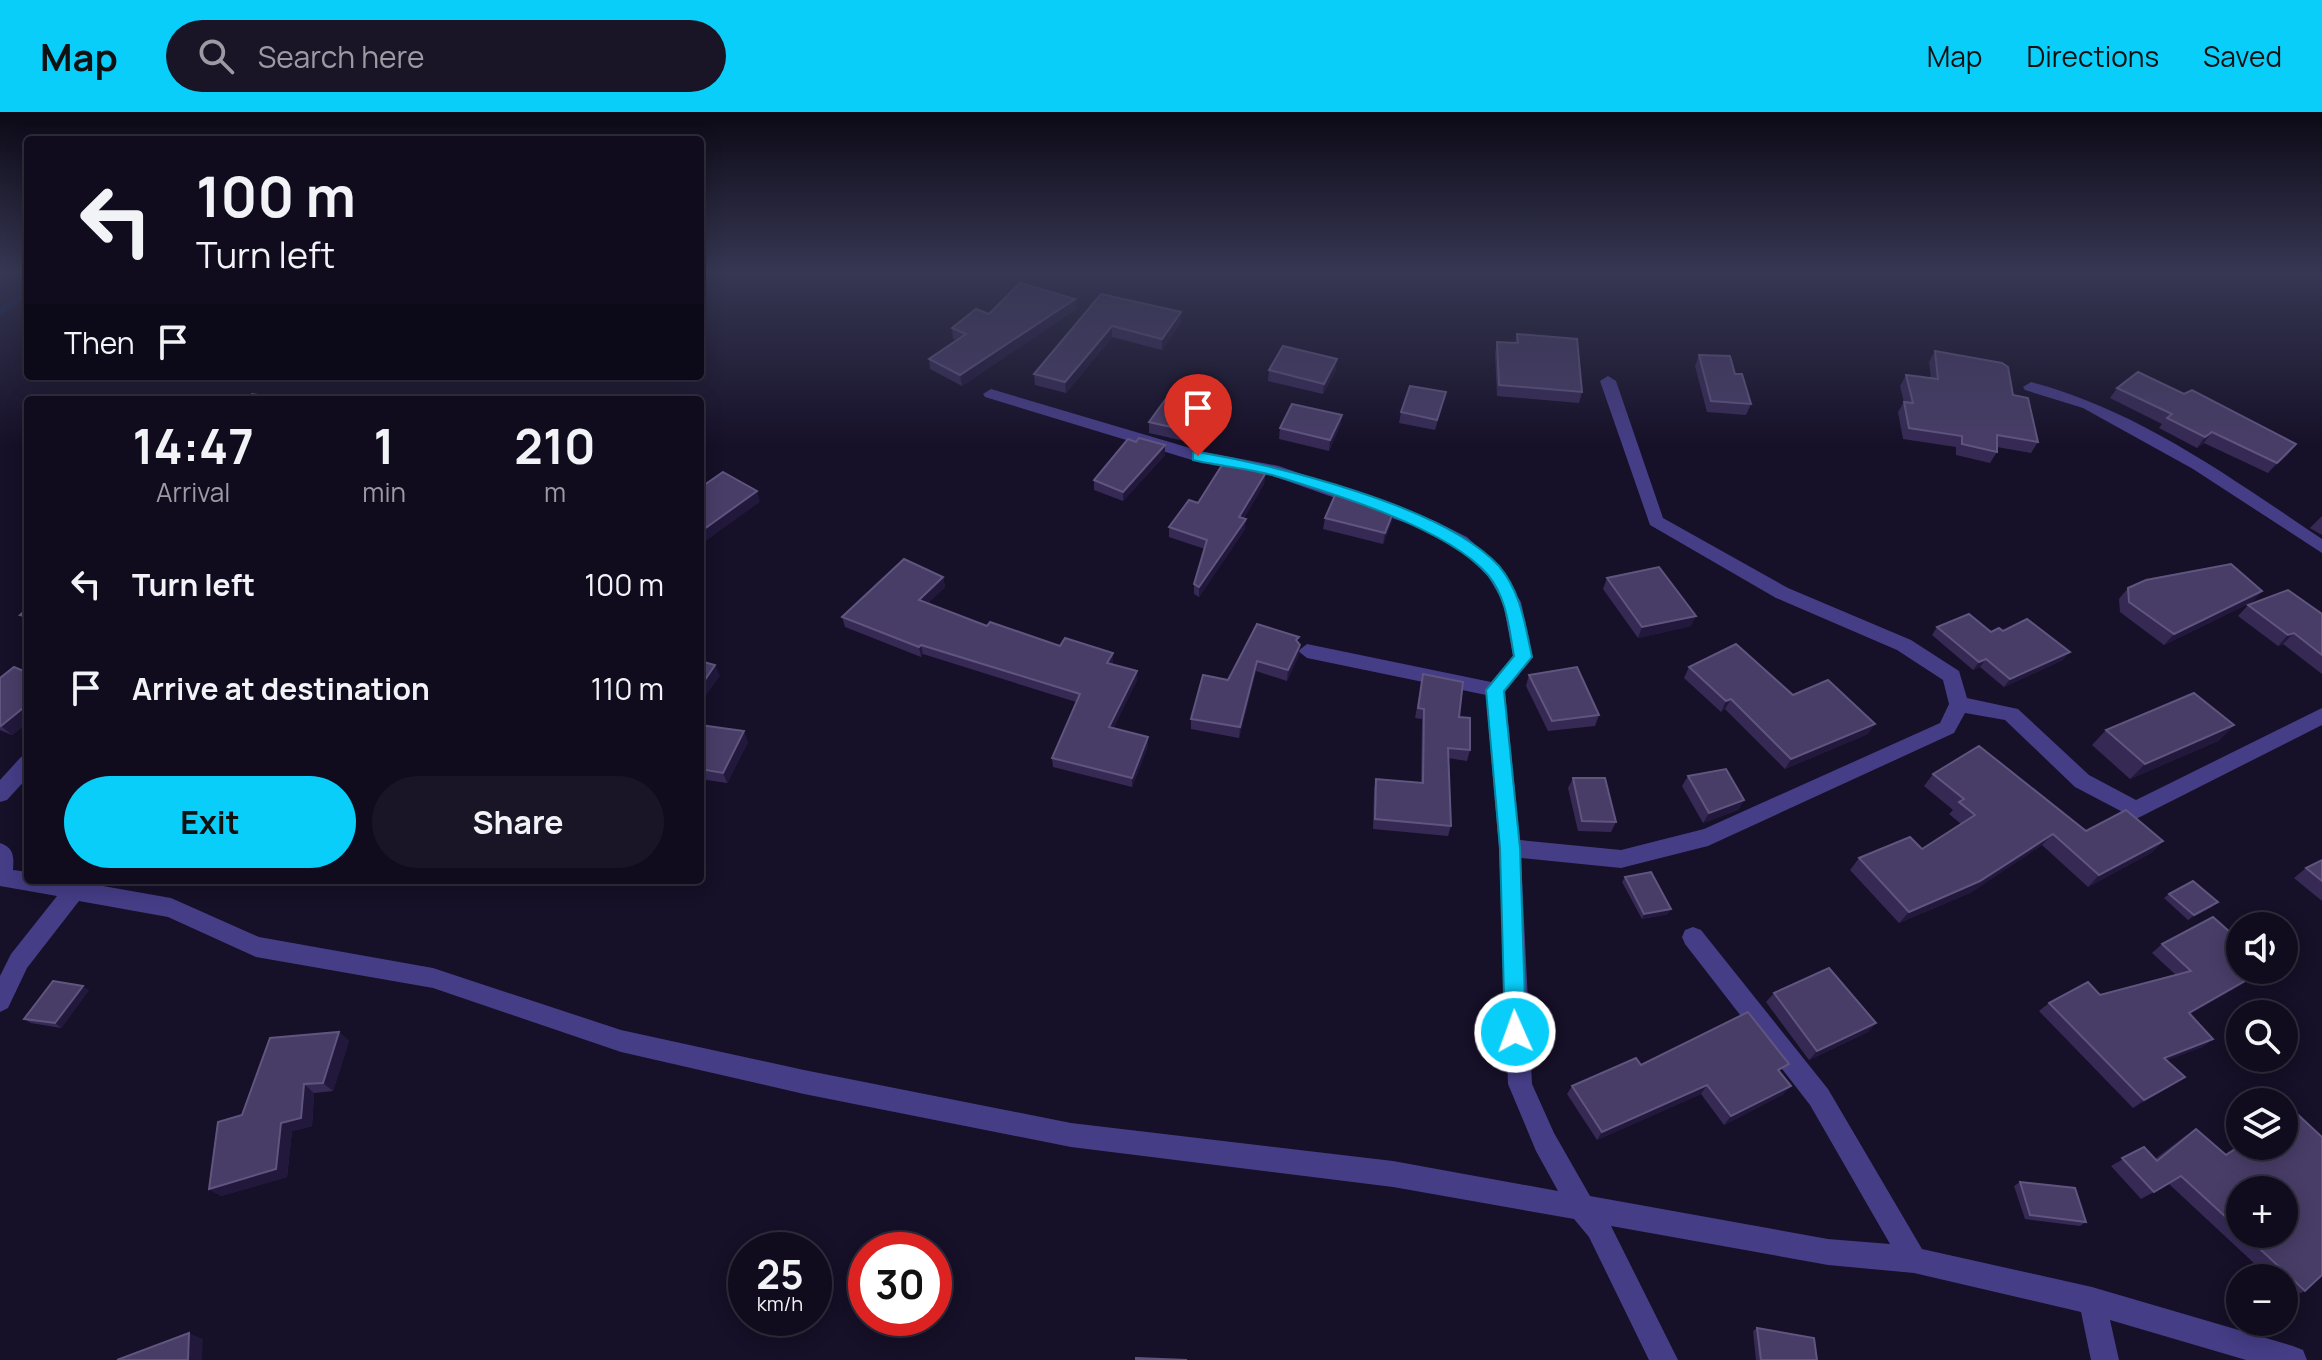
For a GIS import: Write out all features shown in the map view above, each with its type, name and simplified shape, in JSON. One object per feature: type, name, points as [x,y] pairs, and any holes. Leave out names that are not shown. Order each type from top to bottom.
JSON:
[{"type":"street","points":[[1510,848],[1621,859],[1708,837],[1947,728],[1959,704],[1952,676],[1904,645],[1782,593],[1656,521],[1608,381]]},
{"type":"street","points":[[2031,387],[2089,405],[2199,465],[2322,547]]},
{"type":"street","points":[[991,394],[1198,456],[1273,470],[1355,496],[1461,541],[1494,572],[1512,602],[1523,657],[1495,690],[1510,848],[1520,1084],[1545,1142],[1583,1210],[1598,1228],[1664,1360]]},
{"type":"street","points":[[1307,651],[1495,690]]},
{"type":"street","points":[[1959,704],[2011,714],[2082,781],[2136,810],[2322,716]]},
{"type":"street","points":[[0,794],[24,767]]},
{"type":"street","points":[[1,854],[2,877],[24,882]]},
{"type":"street","points":[[35,884],[171,908],[256,947],[433,978],[621,1041],[804,1082],[1071,1135],[1393,1174],[1828,1252],[1914,1260],[2092,1301],[2293,1360]]},
{"type":"street","points":[[0,1001],[19,961],[73,892]]},
{"type":"street","points":[[1693,937],[1819,1097],[1914,1260]]},
{"type":"street","points":[[2092,1301],[2105,1360]]},
{"type":"building","points":[[957,330],[1028,330],[960,375],[929,359],[966,334]]},
{"type":"building","points":[[1071,330],[1108,330],[1065,382],[1034,374]]},
{"type":"building","points":[[1128,330],[1168,330],[1162,339]]},
{"type":"building","points":[[1517,334],[1577,339],[1582,392],[1499,385],[1497,342],[1518,343]]},
{"type":"building","points":[[1283,346],[1337,359],[1324,384],[1269,370]]},
{"type":"building","points":[[1935,351],[2002,363],[2008,367],[2013,395],[2028,398],[2038,442],[1997,435],[1997,452],[1962,444],[1962,436],[1909,428],[1904,402],[1913,403],[1906,375],[1938,379]]},
{"type":"building","points":[[1699,355],[1730,356],[1735,374],[1742,374],[1751,404],[1711,401]]},
{"type":"building","points":[[2138,372],[2184,394],[2192,390],[2296,444],[2277,463],[2212,432],[2205,437],[2167,418],[2172,414],[2117,388]]},
{"type":"building","points":[[1176,385],[1218,396],[1193,432],[1149,422]]},
{"type":"building","points":[[1410,386],[1446,392],[1437,420],[1401,412]]},
{"type":"building","points":[[1292,404],[1342,415],[1330,440],[1280,428]]},
{"type":"building","points":[[1139,438],[1165,445],[1123,492],[1094,480],[1128,439],[1136,442]]},
{"type":"building","points":[[1224,462],[1265,474],[1239,517],[1246,519],[1199,587],[1194,584],[1207,540],[1169,527],[1189,500],[1198,503]]},
{"type":"building","points":[[723,472],[757,491],[704,529],[704,485]]},
{"type":"building","points":[[1336,493],[1394,510],[1385,533],[1325,518]]},
{"type":"building","points":[[904,559],[943,577],[919,600],[987,626],[990,622],[1060,646],[1065,638],[1113,653],[1107,663],[1137,671],[1109,727],[1148,737],[1132,778],[1052,758],[1080,694],[921,645],[919,647],[842,617]]},
{"type":"building","points":[[2231,564],[2262,591],[2174,634],[2129,602],[2128,588],[2146,580]]},
{"type":"building","points":[[1659,567],[1696,616],[1642,627],[1607,578]]},
{"type":"building","points":[[2288,590],[2322,614],[2322,655],[2294,633],[2288,635],[2248,605]]},
{"type":"building","points":[[1969,614],[1991,632],[1999,628],[2003,631],[2027,619],[2070,652],[2010,679],[1986,659],[1979,662],[1937,627]]},
{"type":"building","points":[[1257,624],[1299,637],[1296,640],[1300,645],[1288,670],[1257,661],[1240,727],[1191,719],[1203,675],[1228,680]]},
{"type":"building","points":[[1736,644],[1793,695],[1828,680],[1875,724],[1791,759],[1731,699],[1726,701],[1689,667]]},
{"type":"building","points":[[704,662],[715,665],[704,681]]},
{"type":"building","points":[[14,667],[24,671],[24,707],[1,726],[0,725],[0,678]]},
{"type":"building","points":[[1577,667],[1599,715],[1552,721],[1529,675]]},
{"type":"building","points":[[1423,674],[1463,682],[1459,717],[1470,718],[1470,750],[1448,748],[1451,826],[1375,819],[1376,779],[1423,783],[1424,709],[1418,708]]},
{"type":"building","points":[[2194,693],[2234,725],[2145,764],[2106,730]]},
{"type":"building","points":[[704,726],[744,731],[723,773],[704,770]]},
{"type":"building","points":[[1979,746],[2086,831],[2126,810],[2163,841],[2099,875],[2053,834],[1980,881],[1909,912],[1859,858],[1910,837],[1922,849],[1975,815],[1959,802],[1964,799],[1933,774]]},
{"type":"building","points":[[1726,769],[1744,800],[1709,813],[1688,776]]},
{"type":"building","points":[[1573,778],[1605,778],[1616,822],[1582,821]]},
{"type":"building","points":[[2322,860],[2322,881],[2306,868]]},
{"type":"building","points":[[1651,872],[1671,909],[1644,914],[1625,877]]},
{"type":"building","points":[[2193,881],[2218,902],[2194,915],[2169,894]]},
{"type":"building","points":[[2213,917],[2226,929],[2226,984],[2240,984],[2189,1013],[2213,1039],[2164,1058],[2185,1077],[2144,1100],[2049,1003],[2088,982],[2100,995],[2191,971],[2162,944]]},
{"type":"building","points":[[1829,968],[1876,1023],[1817,1051],[1774,993]]},
{"type":"building","points":[[53,981],[83,986],[55,1023],[24,1019]]},
{"type":"building","points":[[1748,1012],[1789,1064],[1778,1070],[1791,1086],[1731,1116],[1707,1085],[1602,1132],[1572,1086],[1636,1058],[1641,1065]]},
{"type":"building","points":[[339,1032],[323,1083],[304,1084],[301,1118],[281,1123],[276,1169],[209,1189],[218,1122],[242,1115],[270,1038]]},
{"type":"building","points":[[2298,1115],[2322,1137],[2322,1275],[2305,1291],[2298,1284],[2298,1264],[2276,1264],[2259,1248],[2298,1248],[2298,1176],[2226,1176],[2226,1217],[2181,1176],[2154,1192],[2122,1158],[2144,1147],[2157,1161],[2196,1129],[2226,1155],[2226,1160],[2298,1160]]},
{"type":"building","points":[[2020,1182],[2075,1188],[2086,1222],[2030,1215]]},
{"type":"building","points":[[1757,1328],[1814,1338],[1817,1360],[1761,1360]]},
{"type":"building","points":[[189,1333],[188,1360],[117,1360]]},
{"type":"building","points":[[1136,1358],[1187,1360],[1136,1360]]},
{"type":"route","points":[[1198,456],[1273,470],[1355,496],[1429,525],[1461,541],[1494,572],[1512,602],[1523,657],[1495,690],[1503,807],[1510,848],[1515,1032]]}]
